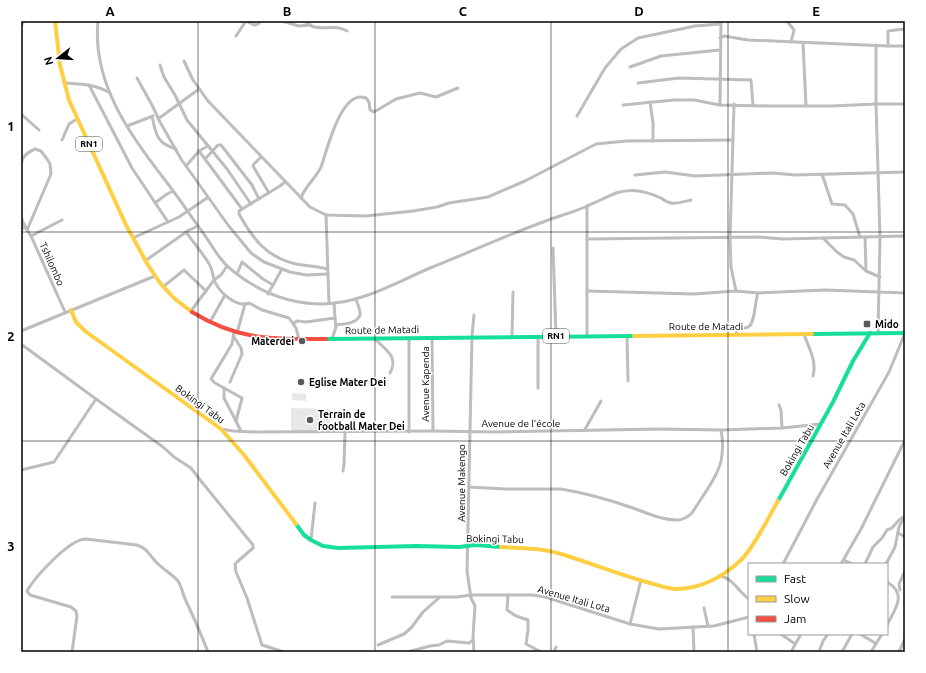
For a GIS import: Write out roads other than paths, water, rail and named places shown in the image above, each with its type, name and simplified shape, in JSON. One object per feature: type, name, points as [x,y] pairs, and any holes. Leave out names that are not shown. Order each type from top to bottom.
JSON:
[{"type":"main road","name":"Route de Matadi","points":[[55,21],[64,83],[77,119],[133,238],[145,260],[155,276],[164,286],[191,311],[235,334],[262,338],[332,339],[472,336],[905,333]]},
{"type":"main road","name":"Bokingi Tabu","points":[[71,310],[76,322],[85,331],[221,428],[244,455],[304,534],[311,540],[326,547],[469,545],[546,550],[641,580],[675,589],[698,586],[721,576],[742,559],[762,531],[870,333]]},
{"type":"street","points":[[21,26],[24,21]]},
{"type":"street","points":[[98,21],[98,51],[102,72],[110,93],[127,126],[149,159],[227,266],[268,294],[294,301],[319,304],[356,299],[383,290],[421,272],[506,236],[627,190],[645,192],[673,204],[691,200]]},
{"type":"street","points":[[236,36],[246,21],[254,25],[261,21]]},
{"type":"street","points":[[282,21],[299,26],[311,25]]},
{"type":"street","points":[[304,21],[315,27],[329,26],[347,31]]},
{"type":"street","points":[[787,21],[794,30],[791,42]]},
{"type":"street","points":[[577,116],[604,68],[621,49],[638,38],[695,26],[721,23],[720,105]]},
{"type":"street","points":[[888,46],[888,31],[904,29],[905,31]]},
{"type":"street","points":[[720,33],[725,36],[748,40],[905,46]]},
{"type":"street","points":[[720,38],[725,36]]},
{"type":"street","points":[[803,43],[806,106]]},
{"type":"street","points":[[876,45],[876,104],[880,236],[878,333]]},
{"type":"street","points":[[630,67],[662,56],[720,50]]},
{"type":"street","points":[[184,61],[199,89],[215,109],[284,182],[312,209],[326,215],[366,216],[413,211],[437,207],[449,203],[488,198],[525,181],[596,144],[626,141],[732,140]]},
{"type":"street","points":[[160,65],[164,77],[187,120],[213,151],[251,204]]},
{"type":"street","points":[[137,78],[157,117],[186,166],[207,198],[251,253],[259,260],[282,269],[306,275],[328,274]]},
{"type":"street","points":[[638,82],[679,78],[751,80],[753,105]]},
{"type":"street","points":[[64,83],[89,85],[110,93]]},
{"type":"street","points":[[89,85],[132,168],[168,222]]},
{"type":"street","points":[[301,198],[303,192],[320,167],[336,123],[352,99],[358,96],[366,98],[369,102],[370,110],[374,112],[396,99],[420,93],[436,97],[458,88]]},
{"type":"street","points":[[127,126],[152,116],[157,117],[199,89]]},
{"type":"street","points":[[623,106],[650,102],[683,100],[720,105],[734,104],[769,106],[905,104]]},
{"type":"street","points":[[650,102],[653,123],[653,141]]},
{"type":"street","points":[[734,104],[730,238],[731,267],[736,290]]},
{"type":"street","points":[[21,114],[39,130]]},
{"type":"street","points":[[152,116],[156,132],[162,143],[176,149]]},
{"type":"street","points":[[62,140],[69,124],[77,119]]},
{"type":"street","points":[[205,159],[220,145],[224,147],[252,185],[259,199]]},
{"type":"street","points":[[186,166],[199,152],[208,146]]},
{"type":"street","points":[[21,164],[27,154],[35,149],[44,154],[51,168],[50,178],[27,229],[21,228]]},
{"type":"street","points":[[199,152],[242,209]]},
{"type":"street","points":[[261,157],[253,166],[269,193]]},
{"type":"street","points":[[635,175],[665,172],[695,176],[772,173],[796,175],[905,172]]},
{"type":"street","points":[[822,174],[832,204],[845,205],[850,210],[856,220],[860,238]]},
{"type":"street","points":[[284,182],[239,211],[245,224],[257,242],[267,251],[290,262],[328,269]]},
{"type":"street","points":[[155,203],[166,194],[173,191]]},
{"type":"street","points":[[133,238],[188,212],[207,198]]},
{"type":"street","points":[[587,206],[587,335]]},
{"type":"street","points":[[326,215],[330,303]]},
{"type":"street","name":"Tshilombo","points":[[21,218],[31,236],[65,312]]},
{"type":"street","points":[[31,236],[62,220]]},
{"type":"street","points":[[145,260],[186,232],[198,226]]},
{"type":"street","points":[[186,232],[208,262],[212,270],[214,280],[219,289],[225,295],[236,302],[245,304],[249,303],[262,310],[289,318],[293,323],[299,339]]},
{"type":"street","points":[[587,239],[758,237],[783,239],[905,236]]},
{"type":"street","points":[[865,237],[866,271]]},
{"type":"street","points":[[823,238],[844,257],[854,260],[866,271],[880,277]]},
{"type":"street","points":[[553,248],[556,336]]},
{"type":"street","points":[[237,274],[242,262],[273,285]]},
{"type":"street","points":[[191,311],[214,280],[221,275],[227,266]]},
{"type":"street","points":[[268,294],[282,269]]},
{"type":"street","points":[[164,286],[184,270],[206,290]]},
{"type":"street","points":[[21,331],[155,276]]},
{"type":"street","points":[[587,291],[694,294],[736,290],[758,293],[825,290],[905,293]]},
{"type":"street","points":[[512,336],[513,292]]},
{"type":"street","points":[[736,334],[738,328],[748,328],[754,320],[754,307],[758,293]]},
{"type":"street","points":[[210,322],[225,295]]},
{"type":"street","points":[[336,325],[351,324],[360,316],[356,299]]},
{"type":"street","points":[[332,339],[336,325],[334,303]]},
{"type":"street","points":[[236,421],[242,399],[213,382],[211,379],[232,344],[245,304]]},
{"type":"street","name":"Avenue Makengo","points":[[474,315],[469,431],[469,545],[467,571],[470,595],[475,606],[473,640],[474,652]]},
{"type":"street","points":[[293,323],[298,321],[306,322],[335,318]]},
{"type":"street","name":"Avenue Itali Lota","points":[[784,563],[816,501],[889,372],[905,333]]},
{"type":"street","points":[[230,382],[242,354],[235,334]]},
{"type":"street","points":[[804,334],[814,360],[815,370],[813,376]]},
{"type":"street","points":[[627,335],[628,381]]},
{"type":"street","points":[[538,336],[538,388]]},
{"type":"street","name":"Avenue Kapenda","points":[[432,337],[433,431]]},
{"type":"street","points":[[374,338],[393,359],[394,366],[390,373]]},
{"type":"street","points":[[409,338],[409,432]]},
{"type":"street","points":[[21,344],[191,468],[253,545],[253,548],[236,562],[236,572],[247,598],[261,642],[263,645],[284,652]]},
{"type":"street","points":[[224,388],[224,398],[241,431]]},
{"type":"street","points":[[21,470],[54,462],[96,399]]},
{"type":"street","points":[[584,431],[601,401]]},
{"type":"street","points":[[779,405],[781,410],[782,428]]},
{"type":"street","name":"Avenue de l'école","points":[[221,428],[241,431],[496,432],[659,429],[722,430],[782,428],[821,424]]},
{"type":"street","points":[[810,426],[816,433]]},
{"type":"street","points":[[469,487],[570,490],[606,499],[661,517],[679,520],[687,518],[692,513],[720,465],[722,430]]},
{"type":"street","points":[[342,470],[344,465],[345,432]]},
{"type":"street","points":[[842,563],[905,440]]},
{"type":"street","points":[[311,540],[315,503]]},
{"type":"street","points":[[887,563],[895,547],[898,533],[905,515]]},
{"type":"street","points":[[865,563],[873,547],[888,530],[905,515]]},
{"type":"street","points":[[898,533],[905,537]]},
{"type":"street","points":[[72,652],[77,616],[76,612],[71,607],[30,595],[28,591],[35,579],[50,563],[78,540],[86,539],[137,545],[141,546],[148,552],[157,563],[179,582],[194,615],[208,652]]},
{"type":"street","points":[[844,560],[850,563]]},
{"type":"street","points":[[900,590],[899,584],[905,571]]},
{"type":"street","points":[[721,576],[732,582],[739,591],[748,598]]},
{"type":"street","points":[[630,624],[641,580]]},
{"type":"street","points":[[888,583],[895,588],[905,592]]},
{"type":"street","points":[[888,623],[899,600],[898,593],[895,588]]},
{"type":"street","points":[[508,595],[507,610],[516,616],[528,620],[526,644],[541,652]]},
{"type":"street","name":"Avenue Itali Lota","points":[[392,597],[533,595],[545,597],[578,609],[630,624],[660,629],[708,626],[748,617]]},
{"type":"street","points":[[378,645],[404,634],[411,629],[422,612],[440,597]]},
{"type":"street","points":[[704,608],[708,626]]},
{"type":"street","points":[[693,628],[694,652]]},
{"type":"street","points":[[754,635],[757,650],[762,652]]},
{"type":"street","points":[[782,635],[795,644]]},
{"type":"street","points":[[790,652],[800,635]]},
{"type":"street","points":[[819,652],[823,641],[827,635]]},
{"type":"street","points":[[842,652],[851,635]]},
{"type":"street","points":[[862,635],[875,644]]},
{"type":"street","points":[[871,652],[881,635]]},
{"type":"street","points":[[899,652],[905,639]]},
{"type":"street","points":[[407,652],[439,645],[447,640],[469,642],[473,640]]},
{"type":"street","points":[[554,652],[556,647]]},
{"type":"place","name":"Mido","points":[[867,324]]},
{"type":"place","name":"Materdei","points":[[302,341]]},
{"type":"place","name":"Eglise Mater Dei","points":[[301,382]]},
{"type":"place","name":"Terrain de football Mater Dei","points":[[310,420]]}]
